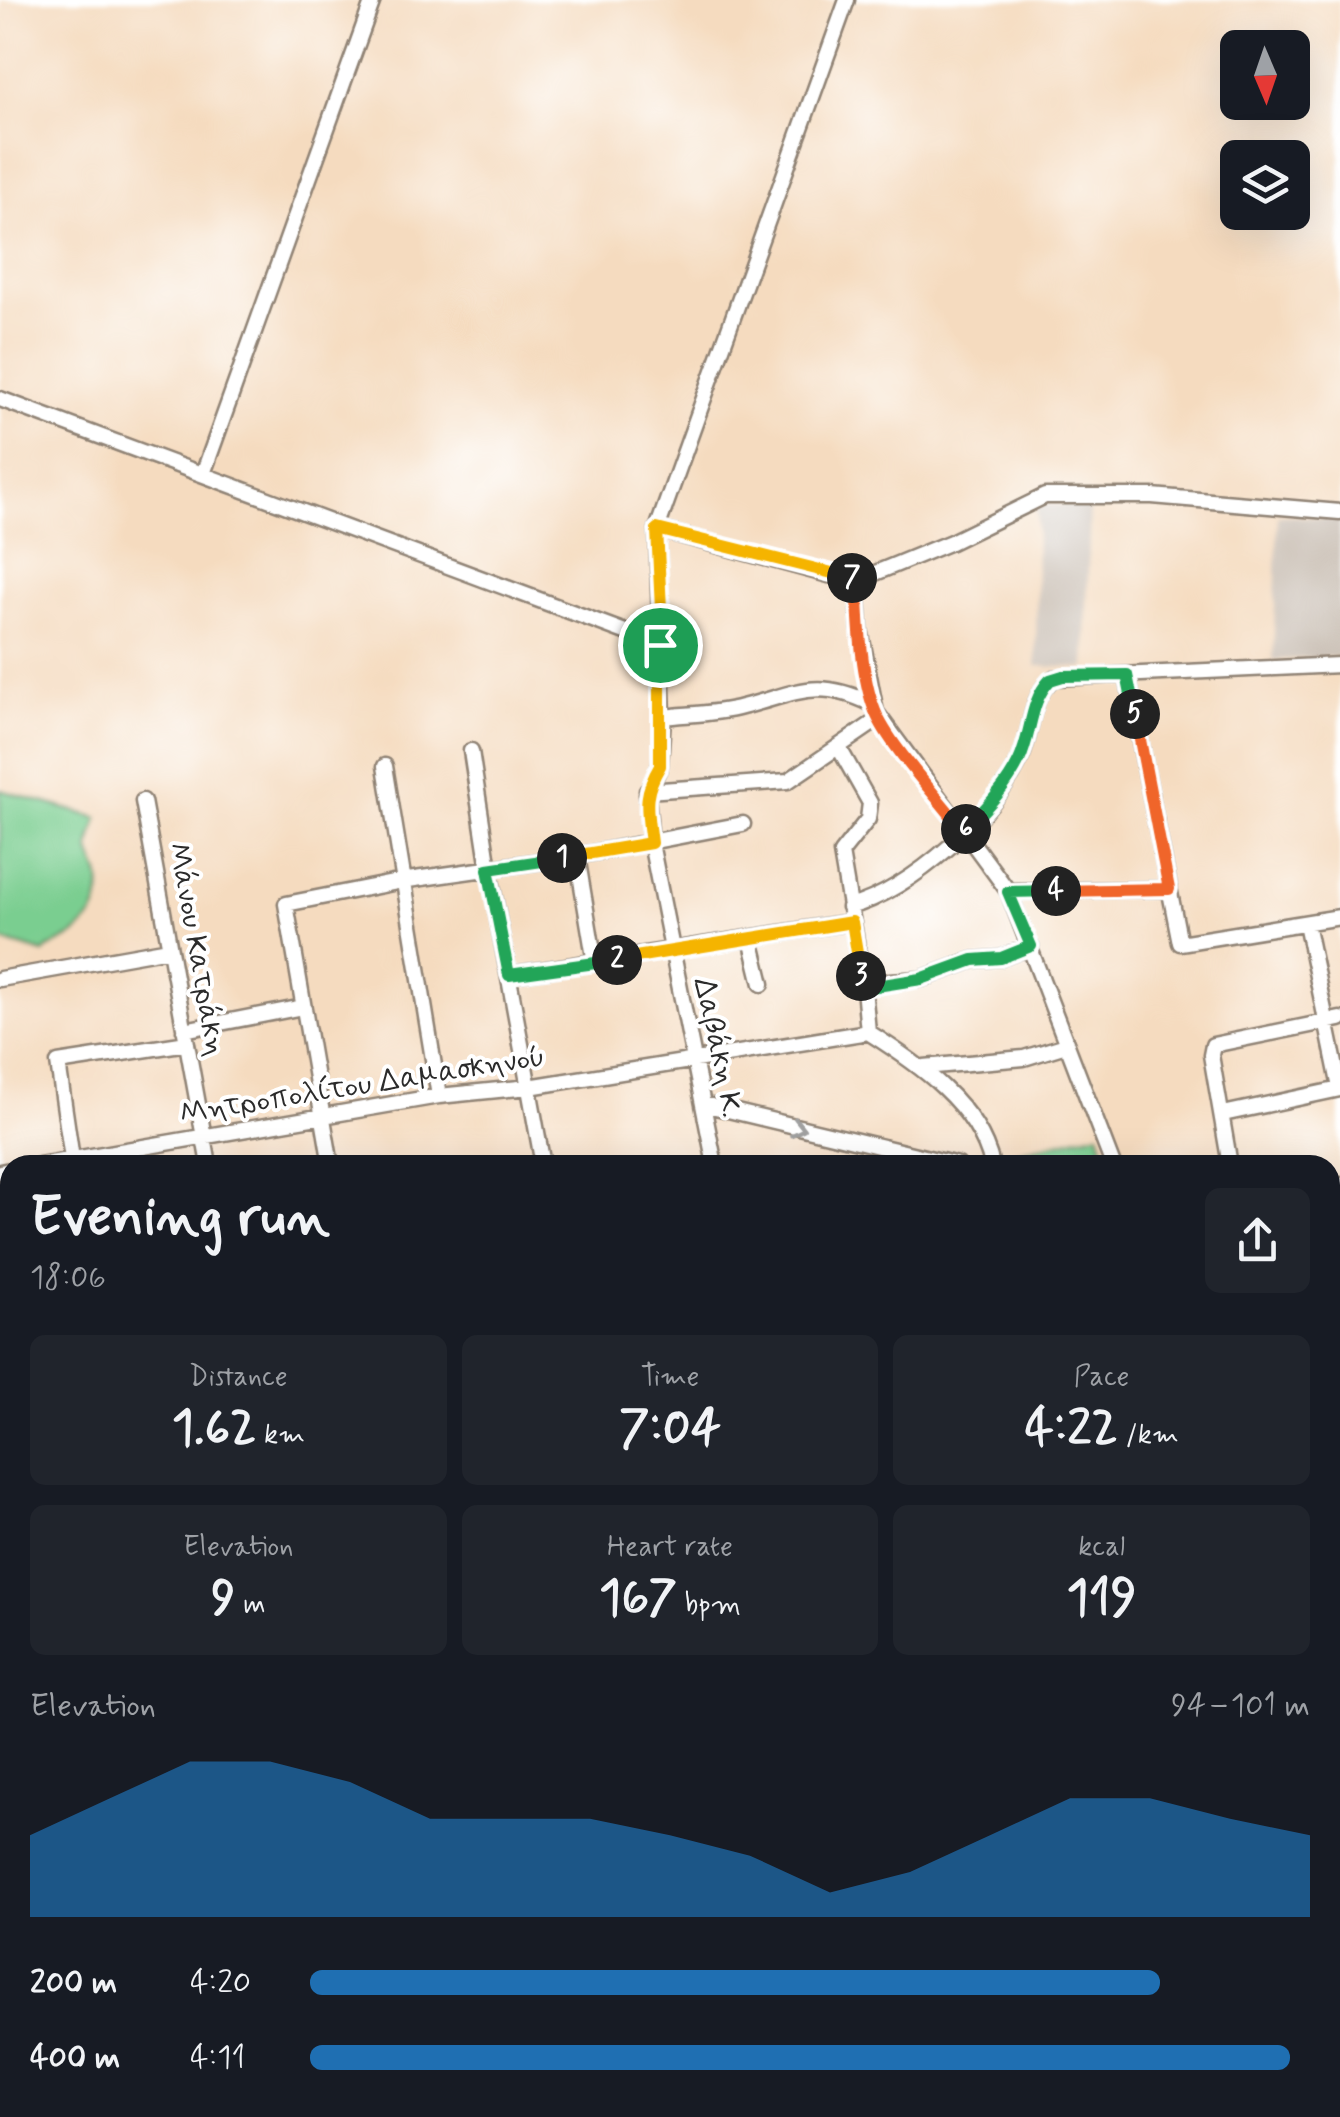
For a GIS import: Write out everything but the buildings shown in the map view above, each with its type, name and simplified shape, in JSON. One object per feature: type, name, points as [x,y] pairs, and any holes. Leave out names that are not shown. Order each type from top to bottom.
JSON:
[{"type":"street","points":[[204,474],[373,0]]},
{"type":"street","points":[[847,0],[657,529],[857,579],[951,542],[1045,496],[1152,496],[1340,512]]},
{"type":"street","points":[[0,399],[660,645]]},
{"type":"street","name":"Δαβάκη Κ.","points":[[657,529],[663,716],[660,766],[647,790],[651,843],[713,1155]]},
{"type":"street","points":[[857,579],[860,629],[872,704],[879,720],[1008,892],[1109,1155]]},
{"type":"street","points":[[509,975],[751,939],[850,914],[896,887],[992,804],[1019,762],[1036,704],[1050,680],[1063,676],[1340,665]]},
{"type":"street","points":[[1127,675],[1180,942],[1340,917]]},
{"type":"street","points":[[663,716],[741,707],[812,688],[831,688],[872,704]]},
{"type":"street","points":[[647,790],[788,781],[879,720]]},
{"type":"street","points":[[839,748],[870,803],[868,819],[841,854],[868,1032],[941,1083],[989,1155]]},
{"type":"street","points":[[471,751],[488,869],[540,1155]]},
{"type":"street","points":[[385,766],[438,1096]]},
{"type":"street","name":"Μάνου Κατράκη","points":[[143,801],[207,1155]]},
{"type":"street","points":[[329,1155],[286,904],[744,824]]},
{"type":"street","points":[[576,856],[596,963]]},
{"type":"street","points":[[1008,892],[1169,889]]},
{"type":"street","points":[[1223,1114],[1340,1088],[1333,1020],[1306,924]]},
{"type":"street","points":[[751,939],[762,984]]},
{"type":"street","points":[[864,988],[921,979],[973,960],[1001,958],[1031,946]]},
{"type":"street","points":[[0,979],[170,949]]},
{"type":"street","points":[[71,1155],[58,1063],[302,1007]]},
{"type":"street","points":[[1229,1155],[1211,1055],[1216,1044],[1333,1020]]},
{"type":"street","name":"Μητροπολίτου Δαμασκηνού","points":[[94,1155],[438,1096],[528,1088],[868,1032]]},
{"type":"street","points":[[924,1068],[1034,1057],[1066,1045]]},
{"type":"street","points":[[703,1104],[899,1155]]},
{"type":"shaded area","points":[[1037,505],[1090,505],[1085,668],[1036,666]]},
{"type":"shaded area","points":[[1278,515],[1340,519],[1340,657],[1273,660]]},
{"type":"green space","points":[[0,790],[98,818],[90,846],[100,879],[98,903],[79,931],[44,953],[0,940]]},
{"type":"green space","points":[[1099,1132],[1105,1155],[1006,1155]]},
{"type":"route","points":[[657,529],[857,579],[860,629],[879,720],[964,832],[992,804],[1019,762],[1036,704],[1050,680],[1063,676],[1127,675],[1169,889],[1008,892],[1031,946],[1001,958],[973,960],[921,979],[864,988],[852,922],[509,975],[488,869],[651,843],[646,797],[660,766],[660,645],[657,529]]}]
